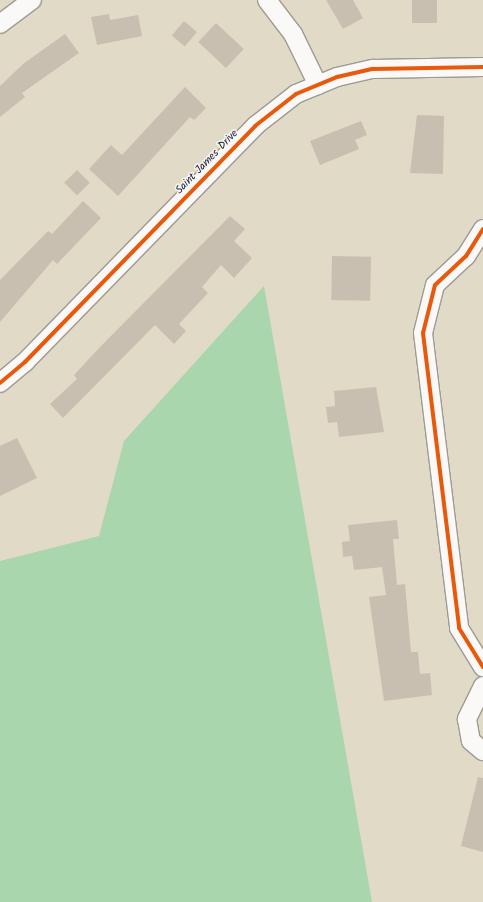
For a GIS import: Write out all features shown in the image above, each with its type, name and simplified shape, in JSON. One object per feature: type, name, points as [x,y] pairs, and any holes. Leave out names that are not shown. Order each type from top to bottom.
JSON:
[{"type":"street","points":[[0,24],[32,0]]},
{"type":"street","points":[[267,0],[293,34],[318,85]]},
{"type":"street","name":"Saint James Drive","points":[[0,383],[25,362],[255,126],[289,98],[318,85],[373,69],[483,67]]},
{"type":"street","points":[[483,229],[466,256],[435,285],[423,333],[459,628],[483,667]]},
{"type":"street","points":[[483,686],[467,719],[471,741],[483,751]]},
{"type":"green space","points":[[264,286],[372,902],[0,902],[0,561],[99,536],[124,441]]},
{"type":"building","points":[[326,0],[353,0],[363,18],[343,29]]},
{"type":"building","points":[[412,0],[437,0],[437,23],[412,23]]},
{"type":"building","points":[[109,14],[110,20],[138,15],[142,36],[97,45],[91,17]]},
{"type":"building","points":[[184,21],[197,32],[185,46],[172,36]]},
{"type":"building","points":[[216,23],[244,49],[226,68],[198,42]]},
{"type":"building","points":[[65,34],[79,53],[22,93],[25,97],[0,117],[0,86],[23,64]]},
{"type":"building","points":[[185,87],[206,108],[194,120],[190,117],[118,196],[89,169],[111,145],[122,155]]},
{"type":"building","points":[[417,115],[444,116],[443,174],[410,173]]},
{"type":"building","points":[[361,121],[367,135],[355,140],[359,149],[320,165],[310,141]]},
{"type":"building","points":[[77,170],[90,183],[77,195],[64,183]]},
{"type":"building","points":[[83,201],[101,218],[57,264],[53,260],[0,322],[0,280],[48,231],[52,234]]},
{"type":"building","points":[[230,216],[245,229],[234,241],[252,258],[234,278],[221,265],[202,287],[208,293],[179,324],[186,331],[174,344],[155,325],[63,418],[50,404],[77,379],[74,375],[99,348]]},
{"type":"building","points":[[332,256],[371,257],[370,301],[331,300]]},
{"type":"building","points":[[376,387],[384,432],[339,437],[337,422],[328,423],[326,407],[335,406],[334,391]]},
{"type":"building","points":[[17,438],[37,478],[0,496],[0,446]]},
{"type":"building","points":[[397,520],[399,539],[393,539],[397,585],[405,584],[411,652],[418,652],[420,674],[430,673],[432,695],[384,701],[369,597],[386,595],[382,567],[354,570],[352,556],[343,557],[342,542],[350,541],[348,525]]},
{"type":"building","points":[[478,777],[483,778],[483,852],[461,846]]},
{"type":"cycle path","points":[[0,383],[25,362],[255,126],[296,94],[337,77],[373,69],[483,67]]},
{"type":"cycle path","points":[[483,229],[466,256],[435,285],[423,333],[459,628],[483,667]]}]
